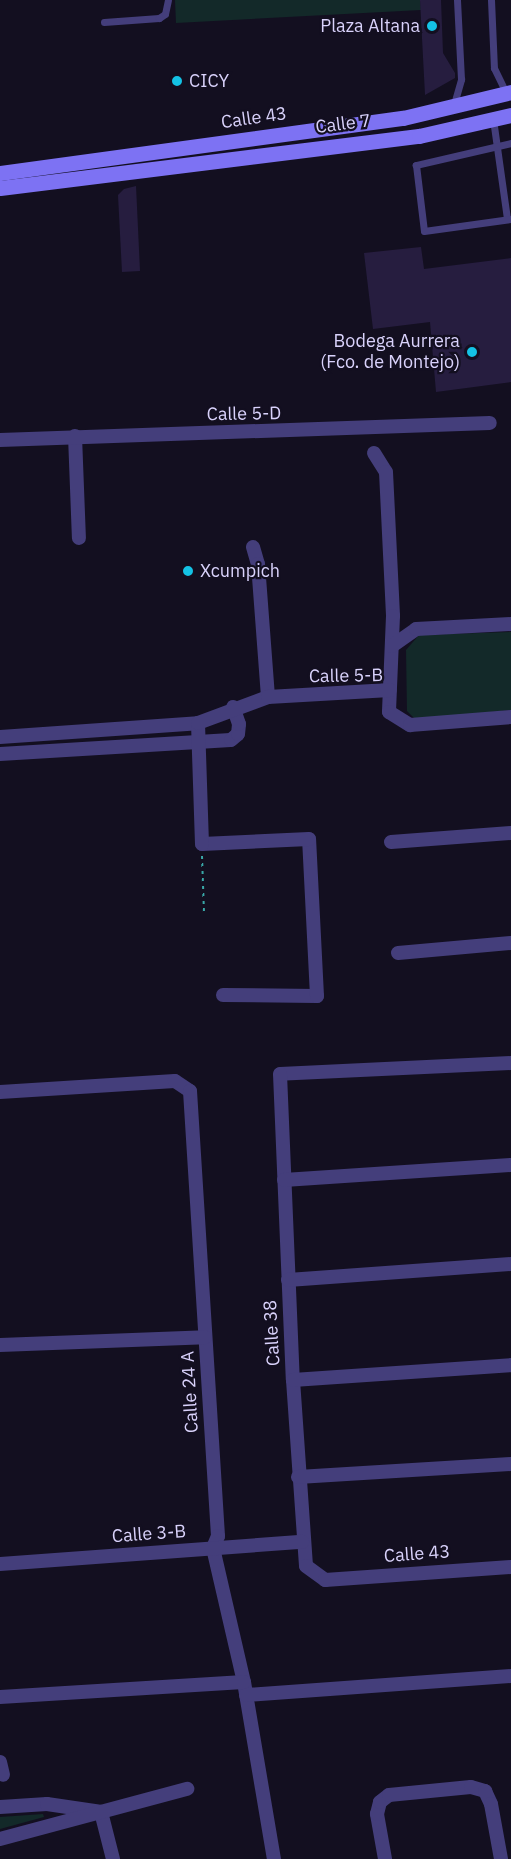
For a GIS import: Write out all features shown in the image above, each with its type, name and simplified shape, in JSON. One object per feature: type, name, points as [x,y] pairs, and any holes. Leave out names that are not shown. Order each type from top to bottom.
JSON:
[{"type":"main road","name":"Calle 43","points":[[0,172],[403,118],[509,92]]},
{"type":"main road","points":[[489,97],[493,119]]},
{"type":"main road","name":"Calle 7","points":[[0,188],[419,136],[511,115]]},
{"type":"street","name":"Calle 5-D","points":[[0,441],[75,436],[490,423]]},
{"type":"street","points":[[75,436],[79,537]]},
{"type":"street","points":[[374,453],[386,472],[392,646],[390,690]]},
{"type":"street","points":[[253,547],[258,564],[268,697]]},
{"type":"street","points":[[392,646],[416,629],[511,624]]},
{"type":"street","name":"Calle 5-B","points":[[0,736],[198,723],[233,707],[268,697],[390,690],[389,712],[410,725],[511,717]]},
{"type":"street","points":[[0,754],[231,740],[238,734],[233,707]]},
{"type":"street","points":[[198,723],[202,844],[309,839],[317,996],[223,995]]},
{"type":"street","points":[[391,842],[511,833]]},
{"type":"street","points":[[398,953],[511,943]]},
{"type":"street","name":"Calle 38","points":[[325,1580],[306,1566],[302,1542],[280,1074],[511,1063]]},
{"type":"street","name":"Calle 24 A","points":[[0,1092],[175,1081],[185,1084],[190,1091],[218,1536],[213,1548],[245,1689],[274,1859]]},
{"type":"street","points":[[284,1180],[511,1165]]},
{"type":"street","points":[[288,1280],[511,1264]]},
{"type":"street","points":[[0,1345],[205,1337]]},
{"type":"street","points":[[293,1380],[511,1365]]},
{"type":"street","points":[[298,1477],[511,1464]]},
{"type":"street","name":"Calle 3-B","points":[[0,1564],[302,1542]]},
{"type":"street","name":"Calle 43","points":[[325,1580],[511,1567]]},
{"type":"street","points":[[0,1697],[245,1689],[511,1676]]},
{"type":"street","points":[[385,1859],[377,1814],[380,1802],[389,1795],[471,1786],[485,1791],[501,1859]]},
{"type":"street","points":[[0,1839],[187,1789]]},
{"type":"street","points":[[0,1807],[47,1804],[101,1812]]},
{"type":"street","points":[[101,1812],[113,1859]]},
{"type":"lane","points":[[104,22],[159,18],[165,14],[168,0]]},
{"type":"lane","points":[[453,105],[461,79],[458,0]]},
{"type":"lane","points":[[491,0],[494,68],[509,92]]},
{"type":"lane","points":[[493,119],[497,147],[509,219],[424,231],[416,165],[497,147],[511,143]]},
{"type":"path","points":[[202,844],[204,912]]},
{"type":"green space","points":[[175,0],[420,0],[421,10],[176,23]]},
{"type":"green space","points":[[511,632],[511,710],[416,720],[407,711],[406,650],[419,635]]},
{"type":"green space","points":[[43,1814],[44,1817],[0,1829],[0,1817]]},
{"type":"building","name":"Plaza Altana","points":[[420,0],[441,0],[443,53],[455,73],[455,78],[425,95]]},
{"type":"building","points":[[136,186],[140,271],[122,272],[118,195],[124,189]]},
{"type":"building","name":"Bodega Aurrera (Fco. de Montejo)","points":[[421,247],[424,269],[511,258],[511,382],[436,392],[430,322],[373,329],[364,253]]},
{"type":"place","name":"Plaza Altana","points":[[432,26]]},
{"type":"place","name":"CICY","points":[[177,81]]},
{"type":"place","name":"Bodega Aurrera (Fco. de Montejo)","points":[[472,352]]},
{"type":"place","name":"Xcumpich","points":[[188,571]]}]
